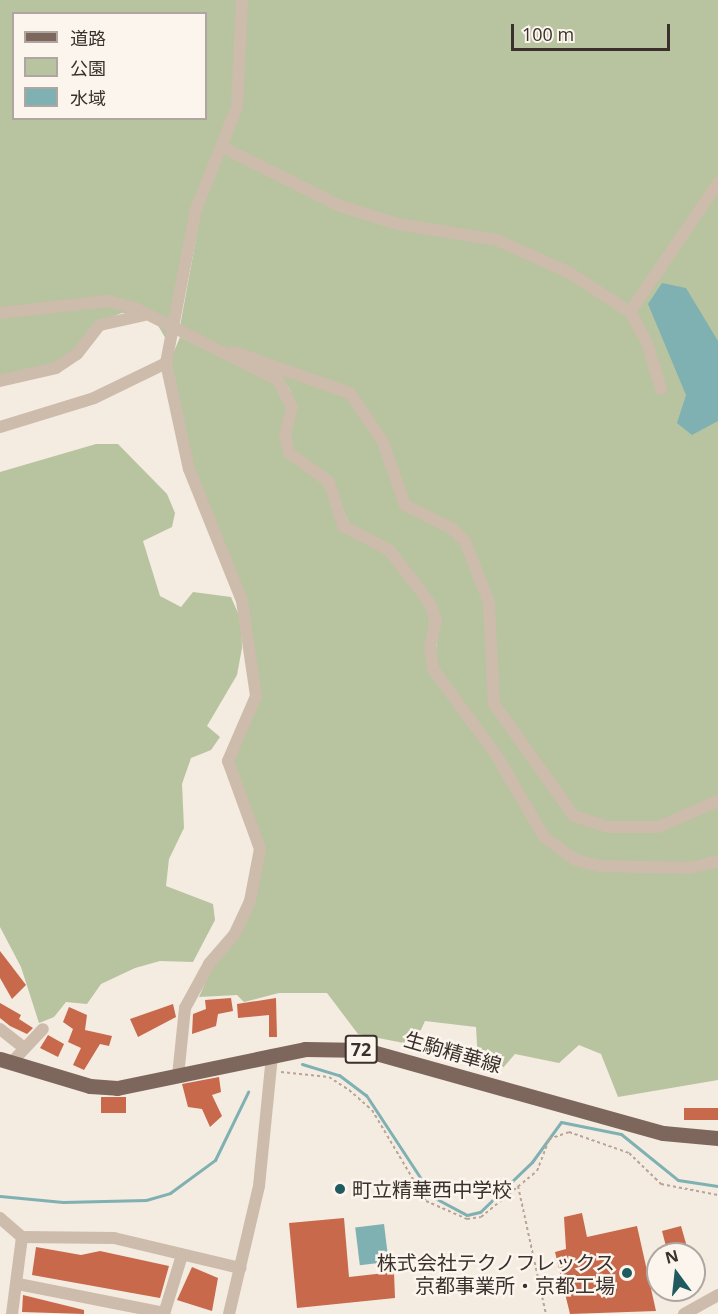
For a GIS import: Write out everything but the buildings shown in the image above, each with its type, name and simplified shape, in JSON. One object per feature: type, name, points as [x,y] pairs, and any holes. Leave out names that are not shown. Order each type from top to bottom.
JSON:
[{"type":"main road","name":"生駒精華線","points":[[6,1060],[90,1086],[138,1085],[272,1055],[365,1050],[663,1133],[718,1138]]},
{"type":"street","points":[[178,1076],[184,1008],[238,926],[250,901],[260,849],[228,761],[256,696],[249,633],[242,601],[189,469],[166,363],[176,329],[196,209],[237,107],[243,0]]},
{"type":"street","points":[[222,147],[340,206],[398,224],[497,240],[570,273],[630,312],[647,343],[661,389]]},
{"type":"street","points":[[630,312],[718,183]]},
{"type":"street","points":[[0,314],[108,301],[176,329],[286,390],[292,407],[285,436],[289,453],[329,482],[343,526],[389,550],[429,602],[436,620],[429,654],[433,669],[498,756],[551,843],[574,859],[599,866],[690,868],[718,861]]},
{"type":"street","points":[[0,381],[64,364],[107,321],[151,317]]},
{"type":"street","points":[[198,340],[320,379],[362,405],[383,442],[405,505],[451,528],[469,547],[489,603],[494,704],[574,816],[607,828],[658,827],[718,801]]},
{"type":"street","points":[[0,427],[94,398],[166,363]]},
{"type":"street","points":[[0,1029],[22,1046]]},
{"type":"street","points":[[6,1060],[43,1029]]},
{"type":"street","points":[[229,1314],[259,1186],[272,1055]]},
{"type":"street","points":[[0,1218],[22,1237],[114,1238],[240,1268]]},
{"type":"street","points":[[12,1314],[18,1284],[22,1237]]},
{"type":"street","points":[[18,1284],[164,1313],[182,1256]]},
{"type":"street","points":[[684,1314],[718,1295]]},
{"type":"path","points":[[281,1072],[329,1077],[372,1110],[426,1202],[442,1211],[481,1217],[537,1171],[549,1139],[569,1131],[629,1153],[661,1184],[718,1195]]},
{"type":"path","points":[[518,1186],[546,1314]]},
{"type":"green space","points":[[0,0],[238,0],[234,106],[167,341],[152,315],[122,313],[106,319],[63,362],[0,379]]},
{"type":"green space","points":[[247,0],[718,0],[718,857],[690,865],[592,862],[553,841],[434,661],[438,635],[406,563],[350,527],[337,492],[290,446],[294,400],[289,388],[180,326],[203,201],[242,108]]},
{"type":"green space","points":[[180,337],[275,384],[286,397],[288,459],[318,477],[330,494],[336,522],[386,553],[431,614],[426,646],[531,825],[572,863],[718,865],[718,1080],[618,1097],[601,1054],[579,1045],[559,1063],[515,1054],[502,1069],[478,1061],[476,1027],[425,1021],[414,1045],[358,1034],[327,993],[279,993],[244,1002],[237,995],[199,997],[212,967],[237,937],[264,849],[232,762],[260,696],[246,599],[193,468],[170,361]]},
{"type":"green space","points":[[96,444],[118,444],[167,494],[175,513],[172,527],[143,541],[160,596],[181,607],[193,592],[231,597],[241,620],[242,648],[237,675],[207,726],[220,737],[211,750],[191,758],[182,784],[184,828],[169,859],[166,886],[213,904],[215,920],[193,962],[160,961],[135,968],[101,984],[87,1004],[66,1002],[54,1017],[39,1023],[21,967],[0,927],[0,472]]},
{"type":"water","points":[[662,283],[686,288],[718,341],[718,421],[692,435],[677,423],[686,395],[648,304]]},
{"type":"water","points":[[384,1224],[389,1262],[360,1265],[355,1228]]},
{"type":"waterway","points":[[302,1064],[339,1075],[366,1095],[433,1197],[467,1215],[480,1212],[532,1162],[561,1122],[621,1134],[678,1180],[718,1186]]},
{"type":"waterway","points":[[0,1196],[63,1202],[146,1200],[170,1193],[215,1160],[248,1092]]},
{"type":"place","name":"町立精華西中学校","points":[[340,1189]]},
{"type":"place","name":"株式会社テクノフレックス 京都事業所・京都工場","points":[[627,1273]]}]
